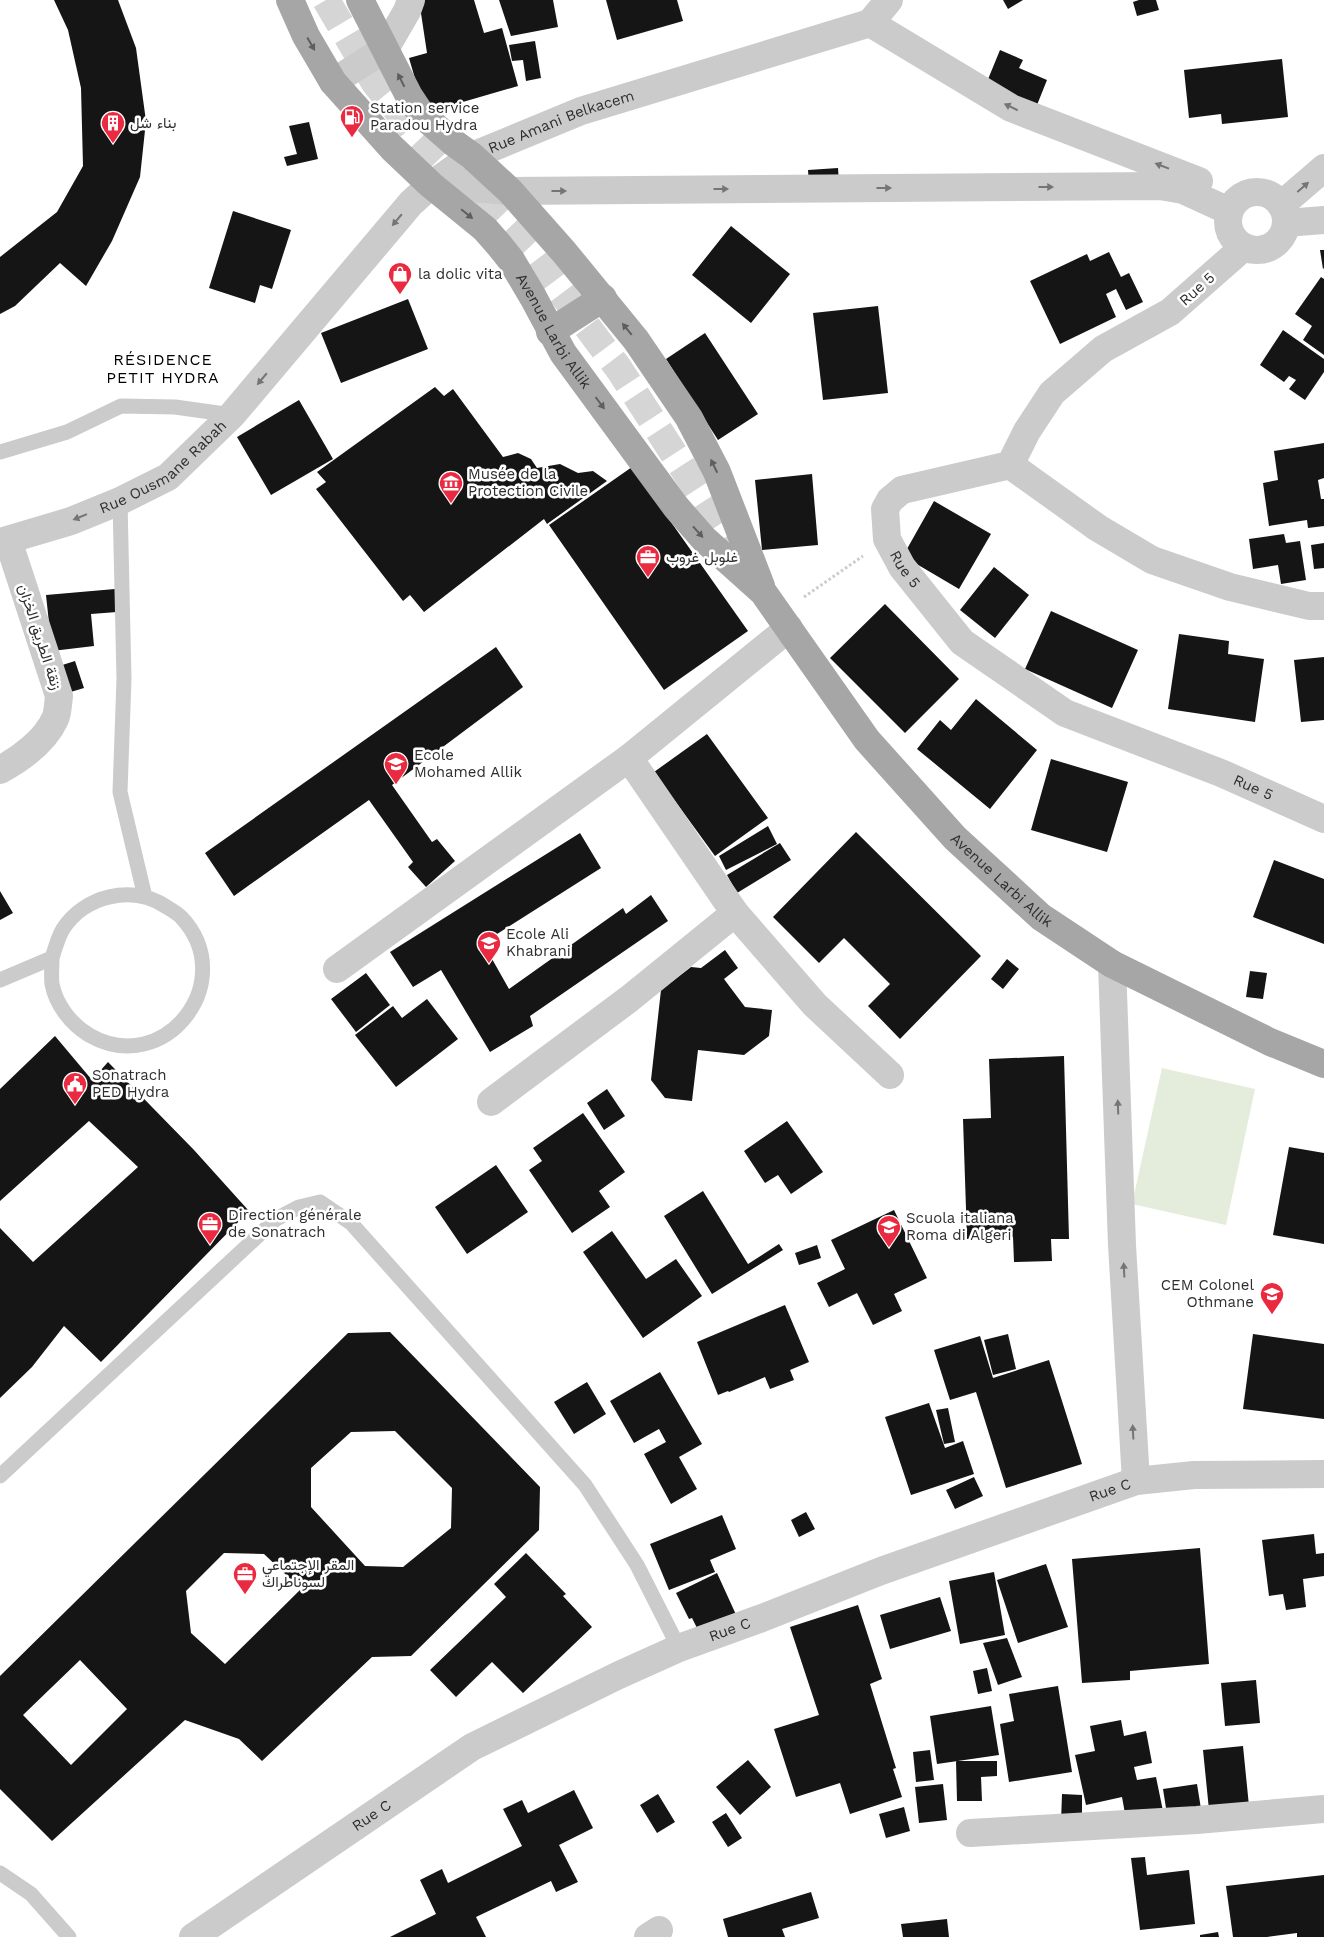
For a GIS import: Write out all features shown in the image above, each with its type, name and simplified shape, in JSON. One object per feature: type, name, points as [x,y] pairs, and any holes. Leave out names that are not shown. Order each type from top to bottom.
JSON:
[{"type":"main road","name":"Avenue Larbi Allik","points":[[290,0],[306,36],[333,82],[392,148],[431,185],[485,229],[499,245],[511,260],[563,353],[676,507],[704,539],[763,592],[867,740],[954,838],[1041,916],[1112,964],[1270,1042],[1324,1064]]},
{"type":"main road","name":"Avenue Larbi Allik","points":[[360,0],[409,96],[421,114],[472,156],[510,191],[603,298],[636,340],[690,418],[717,472],[763,592]]},
{"type":"main road","points":[[550,332],[603,298]]},
{"type":"street","points":[[333,82],[385,49],[408,11],[411,0]]},
{"type":"street","points":[[889,0],[870,23],[1011,108],[1235,204]]},
{"type":"street","name":"Rue Amani Belkacem","points":[[293,342],[411,203],[431,185],[472,156],[581,111],[870,23]]},
{"type":"street","points":[[1284,214],[1324,168]]},
{"type":"street","points":[[431,185],[510,191],[1160,186],[1235,204]]},
{"type":"street","points":[[1251,192],[1262,192],[1273,197],[1284,214],[1284,232],[1271,246],[1253,250],[1244,247],[1232,236],[1228,227],[1235,204],[1251,192]]},
{"type":"street","points":[[1284,214],[1324,220]]},
{"type":"street","name":"Rue 5","points":[[1244,247],[1170,312],[1103,349],[1052,393],[1027,431],[1010,465],[902,490],[890,500],[885,509],[887,539],[902,567],[962,642],[1065,713],[1221,773],[1324,819]]},
{"type":"street","name":"Rue Ousmane Rabah","points":[[4,541],[71,521],[120,502],[168,477],[232,415],[293,342]]},
{"type":"street","points":[[1010,465],[1098,528],[1152,560],[1230,587],[1309,606],[1324,606]]},
{"type":"street","name":"زنقة الطريق الخزان","points":[[0,770],[16,761],[36,745],[55,719],[59,696],[4,541]]},
{"type":"street","points":[[337,969],[630,758],[784,621]]},
{"type":"street","points":[[630,758],[735,913],[815,1005],[890,1075]]},
{"type":"street","points":[[491,1102],[629,999],[735,913]]},
{"type":"street","points":[[1112,964],[1122,1245],[1136,1480]]},
{"type":"street","name":"Rue C","points":[[193,1937],[472,1747],[619,1674],[679,1648],[762,1618],[881,1571],[1136,1480],[1194,1475],[1324,1474]]},
{"type":"street","points":[[970,1832],[1197,1820],[1324,1809]]},
{"type":"lane","points":[[0,452],[67,432],[120,406],[175,407],[232,415]]},
{"type":"lane","points":[[120,502],[124,679],[120,792],[144,897]]},
{"type":"lane","points":[[130,894],[156,899],[180,916],[196,938],[203,963],[200,990],[188,1016],[169,1034],[145,1045],[118,1046],[102,1042],[79,1029],[62,1009],[52,984],[52,958],[62,930],[80,910],[103,898],[130,894]]},
{"type":"lane","points":[[0,980],[52,958]]},
{"type":"lane","points":[[0,1476],[276,1219],[299,1207],[320,1202],[351,1223],[585,1485],[636,1565],[679,1648]]},
{"type":"lane","points":[[0,1873],[32,1894],[69,1937]]},
{"type":"path","points":[[784,621],[887,539]]},
{"type":"green space","points":[[1162,1068],[1255,1089],[1226,1225],[1132,1204]]},
{"type":"building","name":"بناء شل","points":[[54,0],[118,0],[136,48],[146,121],[140,177],[112,241],[86,286],[60,263],[15,306],[0,314],[0,257],[57,212],[83,166],[81,88],[68,30]]},
{"type":"building","points":[[419,0],[474,0],[484,33],[502,28],[518,86],[425,113],[409,58],[427,53]]},
{"type":"building","points":[[499,0],[553,0],[558,27],[511,36]]},
{"type":"building","points":[[606,0],[677,0],[683,21],[617,40]]},
{"type":"building","points":[[1003,0],[1023,0],[1008,9]]},
{"type":"building","points":[[1156,0],[1159,10],[1137,16],[1133,2]]},
{"type":"building","points":[[535,41],[541,78],[526,81],[523,60],[512,61],[509,45]]},
{"type":"building","points":[[1000,50],[1023,60],[1019,68],[1047,80],[1035,110],[984,89]]},
{"type":"building","points":[[1282,59],[1288,117],[1222,124],[1221,114],[1189,118],[1184,70]]},
{"type":"building","points":[[309,122],[318,159],[287,166],[284,157],[297,154],[289,126]]},
{"type":"building","points":[[838,168],[839,183],[809,185],[808,170]]},
{"type":"building","points":[[233,211],[291,230],[272,289],[260,285],[255,303],[209,288]]},
{"type":"building","points":[[731,226],[790,274],[751,323],[692,275]]},
{"type":"building","points":[[1320,250],[1324,250],[1323,269]]},
{"type":"building","points":[[1109,252],[1121,277],[1129,273],[1143,302],[1126,310],[1116,289],[1106,294],[1116,317],[1060,344],[1030,281],[1087,254],[1090,261]]},
{"type":"building","points":[[1321,277],[1324,279],[1324,355],[1303,340],[1312,326],[1295,314]]},
{"type":"building","points":[[408,299],[428,349],[341,383],[321,333]]},
{"type":"building","points":[[878,306],[888,393],[823,400],[813,313]]},
{"type":"building","points":[[1283,330],[1324,359],[1324,372],[1305,400],[1289,389],[1296,380],[1289,376],[1284,382],[1260,365]]},
{"type":"building","points":[[705,333],[758,414],[718,440],[666,359]]},
{"type":"building","name":"Musée de la Protection Civile","points":[[435,387],[444,396],[453,389],[503,457],[518,453],[531,459],[537,468],[560,464],[578,473],[593,471],[607,481],[547,524],[544,519],[424,612],[410,595],[403,601],[316,489],[326,482],[317,472]]},
{"type":"building","points":[[299,400],[333,459],[271,495],[237,437]]},
{"type":"building","points":[[1324,443],[1324,478],[1318,480],[1321,499],[1324,499],[1324,526],[1308,528],[1307,520],[1269,526],[1263,483],[1278,480],[1274,451]]},
{"type":"building","name":"غلوبل غروب","points":[[632,467],[748,631],[664,690],[549,525]]},
{"type":"building","points":[[812,474],[818,545],[762,550],[755,480]]},
{"type":"building","points":[[934,501],[991,534],[959,589],[903,556]]},
{"type":"building","points":[[1284,534],[1286,543],[1300,541],[1306,580],[1281,584],[1278,565],[1253,569],[1249,539]]},
{"type":"building","points":[[1324,543],[1324,568],[1314,569],[1311,545]]},
{"type":"building","points":[[994,567],[1029,595],[995,638],[960,610]]},
{"type":"building","points":[[115,589],[117,612],[91,614],[94,646],[52,651],[46,595]]},
{"type":"building","points":[[885,604],[959,679],[905,733],[830,658]]},
{"type":"building","points":[[1051,611],[1138,650],[1112,708],[1025,669]]},
{"type":"building","points":[[1179,634],[1229,641],[1228,654],[1264,659],[1255,722],[1168,709]]},
{"type":"building","points":[[496,647],[523,687],[392,785],[432,842],[437,839],[455,861],[426,887],[408,867],[413,862],[369,800],[234,896],[205,853]]},
{"type":"building","points":[[1324,657],[1324,720],[1301,722],[1294,660]]},
{"type":"building","points":[[75,661],[84,688],[64,694],[56,667]]},
{"type":"building","points":[[976,699],[1037,750],[990,809],[917,749],[940,720],[951,730]]},
{"type":"building","points":[[707,734],[768,818],[715,856],[654,772]]},
{"type":"building","points":[[1051,759],[1128,782],[1107,852],[1031,830]]},
{"type":"building","points":[[768,826],[777,844],[726,870],[719,856]]},
{"type":"building","points":[[856,832],[981,956],[900,1039],[868,1006],[890,984],[844,938],[819,963],[773,917]]},
{"type":"building","points":[[580,833],[601,868],[483,943],[509,989],[623,908],[626,914],[651,895],[668,921],[530,1016],[533,1026],[490,1052],[441,970],[413,987],[390,952]]},
{"type":"building","points":[[780,843],[791,860],[737,893],[727,875]]},
{"type":"building","points":[[1274,860],[1324,879],[1324,944],[1253,917]]},
{"type":"building","points":[[0,891],[13,913],[0,920]]},
{"type":"building","points":[[725,950],[738,968],[724,979],[745,1007],[772,1010],[769,1036],[744,1055],[698,1050],[692,1101],[665,1098],[651,1080],[661,990],[691,967],[701,968]]},
{"type":"building","points":[[1007,959],[1019,969],[1003,989],[991,979]]},
{"type":"building","points":[[1250,971],[1267,973],[1263,999],[1246,997]]},
{"type":"building","points":[[366,973],[390,1005],[356,1032],[331,999]]},
{"type":"building","points":[[427,999],[458,1039],[396,1087],[355,1035],[393,1006],[402,1018]]},
{"type":"building","points":[[55,1036],[92,1080],[108,1062],[194,1150],[249,1211],[101,1362],[64,1326],[32,1367],[0,1398],[0,1228],[33,1262],[138,1167],[89,1121],[0,1201],[0,1089]]},
{"type":"building","points":[[1064,1056],[1069,1239],[1051,1239],[1052,1261],[1014,1262],[1013,1237],[967,1239],[963,1119],[991,1118],[989,1059]]},
{"type":"building","points":[[607,1089],[625,1116],[604,1130],[587,1103]]},
{"type":"building","points":[[583,1113],[625,1172],[599,1191],[610,1207],[572,1233],[529,1170],[542,1161],[533,1148]]},
{"type":"building","points":[[787,1121],[823,1172],[791,1194],[778,1175],[765,1183],[744,1151]]},
{"type":"building","points":[[1289,1147],[1324,1153],[1324,1244],[1273,1235]]},
{"type":"building","points":[[496,1165],[528,1212],[467,1254],[435,1207]]},
{"type":"building","points":[[703,1191],[748,1264],[779,1244],[783,1250],[712,1294],[664,1216]]},
{"type":"building","points":[[894,1210],[927,1278],[894,1294],[902,1311],[873,1325],[857,1293],[829,1307],[817,1283],[845,1269],[831,1240]]},
{"type":"building","points":[[612,1231],[646,1279],[676,1259],[702,1296],[643,1338],[583,1252]]},
{"type":"building","points":[[817,1245],[821,1258],[799,1265],[795,1253]]},
{"type":"building","points":[[785,1305],[809,1362],[790,1370],[794,1380],[770,1389],[765,1377],[718,1395],[697,1342]]},
{"type":"building","points":[[390,1332],[540,1487],[539,1530],[411,1656],[372,1657],[262,1761],[239,1739],[185,1720],[52,1841],[0,1789],[0,1676],[348,1333]],"holes":[[[395,1431],[452,1488],[451,1528],[403,1567],[365,1566],[311,1507],[311,1468],[351,1432]],[[224,1553],[264,1554],[301,1589],[225,1664],[191,1633],[186,1591]],[[80,1660],[127,1709],[71,1765],[23,1715]]]},
{"type":"building","points":[[1008,1334],[1016,1369],[993,1375],[984,1340]]},
{"type":"building","points":[[1253,1334],[1324,1344],[1324,1419],[1243,1409]]},
{"type":"building","points":[[980,1336],[993,1378],[1049,1360],[1082,1464],[1006,1488],[976,1392],[950,1400],[934,1350]]},
{"type":"building","points":[[660,1372],[702,1444],[679,1457],[697,1489],[671,1504],[644,1454],[666,1442],[659,1429],[634,1443],[610,1401]]},
{"type":"building","points":[[587,1382],[606,1414],[574,1434],[554,1402]]},
{"type":"building","points":[[929,1403],[945,1448],[963,1441],[974,1474],[911,1495],[885,1417]]},
{"type":"building","points":[[948,1408],[955,1442],[944,1444],[936,1410]]},
{"type":"building","points":[[974,1477],[983,1496],[955,1509],[946,1490]]},
{"type":"building","points":[[806,1512],[815,1529],[799,1537],[791,1520]]},
{"type":"building","points":[[722,1515],[736,1549],[710,1560],[715,1572],[669,1590],[650,1544]]},
{"type":"building","points":[[1314,1534],[1316,1554],[1324,1553],[1324,1576],[1303,1579],[1306,1607],[1286,1610],[1283,1594],[1269,1596],[1262,1540]]},
{"type":"building","points":[[1200,1548],[1209,1664],[1130,1671],[1130,1680],[1082,1683],[1072,1559]]},
{"type":"building","points":[[526,1553],[566,1594],[563,1596],[592,1627],[523,1693],[492,1662],[456,1697],[430,1670],[506,1597],[494,1584]]},
{"type":"building","points":[[1046,1564],[1068,1627],[1018,1643],[997,1580]]},
{"type":"building","points":[[994,1572],[1005,1635],[960,1644],[949,1581]]},
{"type":"building","points":[[717,1573],[738,1619],[701,1636],[692,1618],[689,1619],[676,1593]]},
{"type":"building","points":[[940,1597],[951,1631],[890,1649],[880,1615]]},
{"type":"building","points":[[858,1605],[882,1679],[870,1684],[896,1768],[893,1769],[902,1797],[850,1814],[840,1783],[796,1797],[774,1729],[819,1715],[790,1627]]},
{"type":"building","points":[[1007,1638],[1022,1677],[998,1685],[983,1643]]},
{"type":"building","points":[[987,1668],[992,1691],[978,1694],[973,1671]]},
{"type":"building","points":[[1256,1680],[1260,1723],[1225,1726],[1221,1683]]},
{"type":"building","points":[[1058,1686],[1072,1772],[1009,1782],[1000,1724],[1014,1721],[1009,1694]]},
{"type":"building","points":[[991,1706],[999,1755],[937,1764],[930,1716]]},
{"type":"building","points":[[1121,1720],[1124,1736],[1146,1731],[1152,1763],[1134,1767],[1137,1780],[1156,1777],[1163,1811],[1126,1819],[1122,1797],[1086,1805],[1075,1755],[1095,1751],[1090,1726]]},
{"type":"building","points":[[1243,1746],[1249,1806],[1209,1810],[1203,1750]]},
{"type":"building","points":[[930,1750],[934,1780],[916,1782],[913,1752]]},
{"type":"building","points":[[748,1760],[771,1787],[740,1815],[716,1787]]},
{"type":"building","points":[[956,1761],[997,1761],[997,1776],[981,1777],[982,1801],[957,1801]]},
{"type":"building","points":[[943,1784],[947,1820],[919,1823],[915,1787]]},
{"type":"building","points":[[1197,1784],[1202,1815],[1168,1821],[1163,1789]]},
{"type":"building","points":[[574,1790],[593,1828],[559,1845],[578,1882],[556,1892],[551,1881],[476,1917],[486,1937],[390,1937],[436,1914],[420,1880],[442,1869],[448,1883],[522,1846],[503,1809],[522,1800],[528,1813]]},
{"type":"building","points":[[658,1794],[675,1822],[657,1833],[640,1805]]},
{"type":"building","points":[[1062,1794],[1082,1795],[1082,1823],[1061,1822]]},
{"type":"building","points":[[904,1807],[910,1831],[886,1838],[879,1814]]},
{"type":"building","points":[[726,1813],[742,1838],[728,1847],[712,1822]]},
{"type":"building","points":[[1145,1857],[1147,1875],[1189,1870],[1195,1924],[1140,1930],[1131,1858]]},
{"type":"building","points":[[1324,1875],[1324,1937],[1297,1937],[1297,1933],[1267,1937],[1233,1937],[1226,1886]]},
{"type":"building","points":[[811,1892],[819,1918],[782,1929],[785,1937],[728,1937],[723,1919]]},
{"type":"building","points":[[947,1919],[949,1937],[903,1937],[901,1924]]},
{"type":"building","points":[[1218,1932],[1219,1937],[1200,1937],[1200,1935]]},
{"type":"tunnel","points":[[326,0],[375,83],[420,138],[534,256],[619,369],[746,565]]},
{"type":"place","name":"Station service Paradou Hydra","points":[[352,138]]},
{"type":"place","name":"بناء شل","points":[[113,144]]},
{"type":"place","name":"la dolic vita","points":[[400,295]]},
{"type":"place","name":"Musée de la Protection Civile","points":[[451,504]]},
{"type":"place","name":"غلوبل غروب","points":[[648,578]]},
{"type":"place","name":"Ecole Mohamed Allik","points":[[396,785]]},
{"type":"place","name":"Ecole Ali Khabrani","points":[[489,964]]},
{"type":"place","name":"Sonatrach PED Hydra","points":[[75,1105]]},
{"type":"place","name":"Direction générale de Sonatrach","points":[[210,1245]]},
{"type":"place","name":"Scuola italiana Roma di Algeri","points":[[889,1248]]},
{"type":"place","name":"CEM Colonel Othmane","points":[[1272,1315]]},
{"type":"place","name":"المقر الإجتماعي لسوناطراك","points":[[245,1595]]},
{"type":"district","name":"RÉSIDENCE PETIT HYDRA","points":[[163,368]]}]
